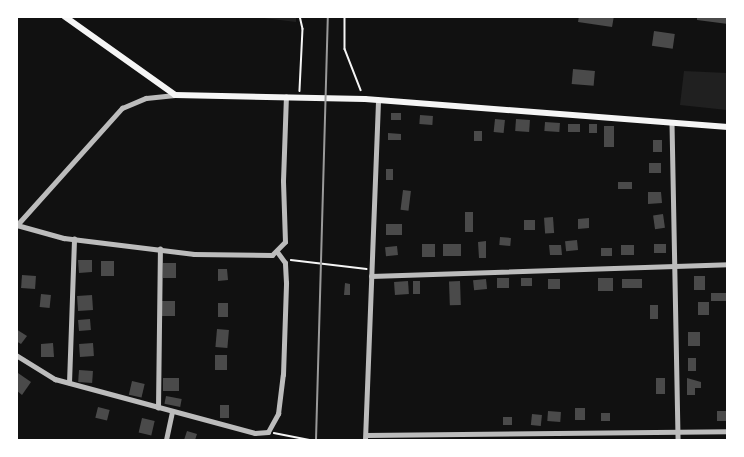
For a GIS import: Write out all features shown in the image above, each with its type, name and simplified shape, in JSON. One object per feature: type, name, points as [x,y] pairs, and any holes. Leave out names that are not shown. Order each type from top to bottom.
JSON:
[{"type":"main road","points":[[64,16],[176,95],[365,99],[728,127]]},
{"type":"street","points":[[176,95],[146,98],[122,108],[17,225],[74,239],[160,249],[263,257],[280,254]]},
{"type":"street","points":[[267,441],[268,432],[278,414],[281,399],[286,302],[280,254],[285,242],[282,182],[286,97]]},
{"type":"street","points":[[378,100],[365,438],[728,431]]},
{"type":"street","points":[[672,123],[678,441]]},
{"type":"street","points":[[69,383],[74,239]]},
{"type":"street","points":[[158,408],[160,249]]},
{"type":"street","points":[[371,276],[728,264]]},
{"type":"street","points":[[16,355],[55,379],[255,433],[268,432]]},
{"type":"street","points":[[166,441],[172,412]]},
{"type":"street","points":[[597,433],[597,441]]},
{"type":"path","points":[[300,16],[303,29],[300,98]]},
{"type":"path","points":[[345,16],[345,49],[365,99]]},
{"type":"path","points":[[280,254],[322,265],[372,268]]},
{"type":"path","points":[[268,432],[309,441]]},
{"type":"shaded area","points":[[256,17],[296,17],[296,22]]},
{"type":"shaded area","points":[[684,71],[727,73],[727,110],[680,105]]},
{"type":"building","points":[[579,16],[614,16],[612,27],[578,22]]},
{"type":"building","points":[[697,16],[728,16],[728,24],[697,20]]},
{"type":"building","points":[[654,31],[675,34],[673,49],[652,46]]},
{"type":"building","points":[[573,69],[595,71],[594,86],[572,84]]},
{"type":"building","points":[[391,113],[401,113],[401,120],[391,120]]},
{"type":"building","points":[[420,115],[433,116],[432,125],[419,124]]},
{"type":"building","points":[[495,119],[505,120],[504,133],[494,132]]},
{"type":"building","points":[[516,119],[530,120],[529,132],[515,131]]},
{"type":"building","points":[[545,122],[560,123],[559,132],[544,131]]},
{"type":"building","points":[[568,124],[580,124],[580,132],[568,132]]},
{"type":"building","points":[[589,124],[597,124],[597,133],[589,133]]},
{"type":"building","points":[[604,126],[614,126],[614,147],[604,147]]},
{"type":"building","points":[[474,131],[482,131],[482,141],[474,141]]},
{"type":"building","points":[[388,133],[401,134],[401,140],[388,140]]},
{"type":"building","points":[[653,140],[662,140],[662,152],[653,152]]},
{"type":"building","points":[[649,163],[661,163],[661,173],[649,173]]},
{"type":"building","points":[[386,169],[393,169],[393,180],[386,180]]},
{"type":"building","points":[[618,182],[632,182],[632,189],[618,189]]},
{"type":"building","points":[[403,190],[411,191],[409,211],[401,210]]},
{"type":"building","points":[[648,192],[661,192],[662,203],[648,204]]},
{"type":"building","points":[[465,212],[473,212],[473,232],[465,232]]},
{"type":"building","points":[[663,214],[665,228],[655,229],[653,215]]},
{"type":"building","points":[[553,217],[554,233],[545,234],[544,218]]},
{"type":"building","points":[[589,218],[589,228],[578,229],[578,219]]},
{"type":"building","points":[[524,220],[535,220],[535,230],[524,230]]},
{"type":"building","points":[[386,224],[402,224],[402,235],[386,235]]},
{"type":"building","points":[[500,237],[511,238],[510,246],[499,245]]},
{"type":"building","points":[[577,240],[578,250],[566,251],[565,241]]},
{"type":"building","points":[[486,241],[486,258],[479,258],[478,242]]},
{"type":"building","points":[[422,244],[435,244],[435,257],[422,257]]},
{"type":"building","points":[[443,244],[461,244],[461,256],[443,256]]},
{"type":"building","points":[[654,244],[666,244],[666,253],[654,253]]},
{"type":"building","points":[[549,245],[561,245],[562,255],[550,255]]},
{"type":"building","points":[[621,245],[634,245],[634,255],[621,255]]},
{"type":"building","points":[[397,246],[398,255],[386,256],[385,247]]},
{"type":"building","points":[[601,248],[612,248],[612,256],[601,256]]},
{"type":"building","points":[[78,260],[92,260],[92,272],[79,273]]},
{"type":"building","points":[[101,261],[114,261],[114,276],[101,276]]},
{"type":"building","points":[[163,263],[176,263],[176,278],[163,278]]},
{"type":"building","points":[[218,269],[227,269],[228,280],[218,281]]},
{"type":"building","points":[[22,275],[36,276],[35,289],[21,288]]},
{"type":"building","points":[[694,276],[705,276],[705,290],[694,290]]},
{"type":"building","points":[[497,278],[509,278],[509,288],[497,288]]},
{"type":"building","points":[[521,278],[532,278],[532,286],[521,286]]},
{"type":"building","points":[[598,278],[613,278],[613,291],[598,291]]},
{"type":"building","points":[[486,279],[487,289],[474,290],[473,280]]},
{"type":"building","points":[[548,279],[560,279],[560,289],[548,289]]},
{"type":"building","points":[[622,279],[642,279],[642,288],[622,288]]},
{"type":"building","points":[[408,281],[409,294],[395,295],[394,282]]},
{"type":"building","points":[[413,281],[420,281],[420,294],[413,294]]},
{"type":"building","points":[[449,281],[460,281],[461,305],[450,305]]},
{"type":"building","points":[[345,283],[350,284],[350,295],[344,295]]},
{"type":"building","points":[[711,293],[727,293],[727,301],[711,301]]},
{"type":"building","points":[[41,294],[51,295],[50,308],[40,307]]},
{"type":"building","points":[[92,295],[93,310],[78,311],[77,296]]},
{"type":"building","points":[[162,301],[175,301],[175,316],[162,316]]},
{"type":"building","points":[[698,302],[709,302],[709,315],[698,315]]},
{"type":"building","points":[[218,303],[228,303],[228,317],[218,317]]},
{"type":"building","points":[[650,305],[658,305],[658,319],[650,319]]},
{"type":"building","points":[[90,319],[91,330],[79,331],[78,320]]},
{"type":"building","points":[[16,329],[27,336],[21,344],[16,341]]},
{"type":"building","points":[[217,329],[229,330],[227,348],[215,347]]},
{"type":"building","points":[[688,332],[700,332],[700,346],[688,346]]},
{"type":"building","points":[[53,343],[54,357],[41,357],[41,344]]},
{"type":"building","points":[[93,343],[94,356],[80,357],[79,344]]},
{"type":"building","points":[[215,355],[227,355],[227,370],[215,370]]},
{"type":"building","points":[[688,358],[696,358],[696,371],[688,371]]},
{"type":"building","points":[[79,370],[93,371],[92,383],[78,382]]},
{"type":"building","points":[[18,373],[31,382],[22,395],[16,390]]},
{"type":"building","points":[[163,378],[179,378],[179,391],[163,391]]},
{"type":"building","points":[[656,378],[665,378],[665,394],[656,394]]},
{"type":"building","points":[[687,378],[701,382],[701,388],[695,388],[695,395],[687,395]]},
{"type":"building","points":[[132,381],[145,384],[142,398],[129,395]]},
{"type":"building","points":[[166,396],[182,399],[180,407],[164,404]]},
{"type":"building","points":[[220,405],[229,405],[229,418],[220,418]]},
{"type":"building","points":[[98,407],[110,410],[107,421],[95,418]]},
{"type":"building","points":[[575,408],[585,408],[585,420],[575,420]]},
{"type":"building","points":[[548,411],[561,412],[560,422],[547,421]]},
{"type":"building","points":[[717,411],[728,411],[728,421],[717,421]]},
{"type":"building","points":[[601,413],[610,413],[610,421],[601,421]]},
{"type":"building","points":[[532,414],[542,415],[541,426],[531,425]]},
{"type":"building","points":[[503,417],[512,417],[512,425],[503,425]]},
{"type":"building","points":[[142,418],[155,421],[151,436],[139,433]]},
{"type":"building","points":[[187,431],[197,434],[195,440],[184,440]]},
{"type":"railway","points":[[316,440],[328,16]]}]
